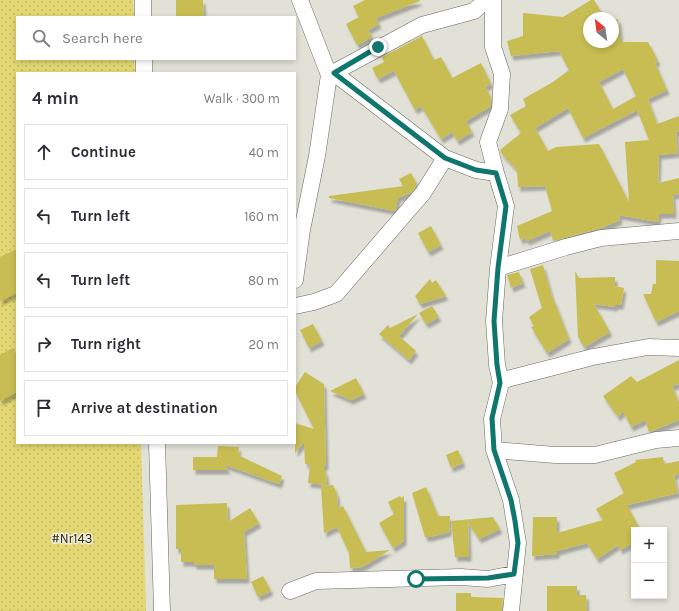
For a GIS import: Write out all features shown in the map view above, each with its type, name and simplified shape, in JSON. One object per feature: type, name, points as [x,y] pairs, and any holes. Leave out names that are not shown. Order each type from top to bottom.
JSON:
[{"type":"street","points":[[143,0],[143,16]]},
{"type":"street","points":[[300,0],[331,74],[445,158],[476,170],[496,173]]},
{"type":"street","points":[[331,74],[378,47],[422,25],[474,11],[486,0]]},
{"type":"street","points":[[493,0],[493,47],[502,74],[500,108],[488,142],[506,206],[498,268],[494,321],[497,365],[500,383],[492,418],[494,450],[511,500],[518,543],[511,611]]},
{"type":"street","points":[[144,60],[144,72]]},
{"type":"street","points":[[296,273],[302,230],[317,156],[331,74]]},
{"type":"street","points":[[296,306],[314,302],[336,294],[423,193],[445,158]]},
{"type":"street","points":[[498,268],[601,238],[679,231]]},
{"type":"street","points":[[500,383],[507,379],[593,357],[648,347],[679,348]]},
{"type":"street","points":[[494,450],[556,455],[595,455],[656,440],[679,438]]},
{"type":"street","points":[[157,444],[162,611]]},
{"type":"street","points":[[290,592],[316,582],[488,578],[514,574]]},
{"type":"green space","name":"#Nr143","points":[[0,0],[133,0],[134,16],[16,16],[16,60],[134,60],[135,72],[16,72],[16,444],[141,444],[146,611],[0,611]]},
{"type":"building","points":[[176,0],[203,0],[204,16],[176,16]]},
{"type":"building","points":[[365,0],[420,1],[376,18],[379,24],[368,30],[372,37],[357,45],[346,24],[359,17],[353,6]]},
{"type":"building","points":[[591,0],[594,0],[601,12],[583,12],[583,48],[619,48],[619,27],[621,42],[648,42],[658,61],[655,63],[667,90],[648,99],[657,124],[679,116],[679,131],[676,132],[678,153],[659,155],[658,183],[679,178],[679,194],[673,195],[674,214],[659,214],[658,222],[619,215],[620,220],[601,228],[553,241],[550,231],[527,241],[525,238],[520,240],[517,226],[552,211],[545,186],[518,187],[517,170],[501,153],[500,150],[521,133],[510,115],[526,106],[523,99],[553,82],[569,70],[559,51],[511,56],[507,41],[523,36],[523,13],[563,17]],"holes":[[[623,69],[636,96],[613,109],[599,82]],[[568,108],[583,138],[637,110],[649,140],[625,142],[629,202],[599,144],[556,147],[548,151],[535,128]]]},
{"type":"building","points":[[422,36],[434,60],[441,57],[452,78],[481,63],[491,84],[485,87],[491,97],[491,106],[466,121],[472,132],[457,141],[452,132],[441,139],[421,106],[415,110],[394,71],[378,79],[372,68],[384,62],[382,57]]},
{"type":"building","points":[[411,173],[417,184],[412,192],[398,198],[395,211],[329,198],[329,196],[403,186],[399,179]]},
{"type":"building","points":[[431,226],[441,245],[428,252],[418,233]]},
{"type":"building","points":[[16,249],[16,293],[0,301],[0,257]]},
{"type":"building","points":[[656,260],[679,261],[679,311],[656,322],[643,294],[651,294],[653,284],[656,284]]},
{"type":"building","points":[[543,265],[553,300],[569,339],[547,353],[531,327],[534,326],[529,317],[542,308],[530,269]]},
{"type":"building","points":[[575,271],[579,278],[615,277],[615,286],[624,288],[621,305],[615,305],[615,307],[594,304],[610,332],[584,347],[578,337]]},
{"type":"building","points":[[519,272],[523,283],[511,288],[507,275]]},
{"type":"building","points":[[430,279],[432,283],[436,280],[446,296],[420,304],[415,296]]},
{"type":"building","points":[[432,306],[439,317],[426,324],[419,313]]},
{"type":"building","points":[[418,314],[399,336],[416,351],[409,360],[379,334],[388,325],[390,328]]},
{"type":"building","points":[[313,324],[322,341],[309,348],[300,330]]},
{"type":"building","points":[[13,348],[16,354],[16,393],[0,401],[0,355]]},
{"type":"building","points":[[679,360],[679,384],[672,386],[679,402],[679,420],[649,432],[645,420],[631,427],[623,411],[618,417],[603,396],[631,376],[637,382]]},
{"type":"building","points":[[305,372],[324,384],[326,465],[323,467],[326,473],[327,485],[308,483],[310,464],[305,464],[304,442],[295,453],[296,423],[314,429],[296,393],[296,386]]},
{"type":"building","points":[[356,378],[364,394],[351,400],[330,391]]},
{"type":"building","points":[[218,446],[239,447],[238,453],[240,456],[282,476],[279,484],[225,465],[228,470],[193,470],[193,457],[217,457]]},
{"type":"building","points":[[458,450],[463,463],[451,468],[446,455]]},
{"type":"building","points":[[663,457],[664,464],[679,461],[679,474],[674,475],[678,493],[627,505],[639,527],[631,527],[631,544],[620,550],[618,545],[597,559],[587,543],[557,551],[557,554],[532,556],[533,517],[557,517],[557,533],[603,520],[596,509],[624,493],[614,473],[636,462],[635,460]]},
{"type":"building","points":[[333,485],[337,494],[338,508],[343,506],[366,552],[390,550],[362,567],[350,568],[349,553],[337,527],[324,533],[321,486]]},
{"type":"building","points":[[426,487],[438,516],[450,516],[449,532],[425,537],[412,493]]},
{"type":"building","points":[[400,496],[401,498],[404,496],[404,541],[393,548],[379,523],[394,514],[388,502]]},
{"type":"building","points":[[227,503],[228,522],[250,508],[259,523],[244,532],[247,579],[214,579],[214,565],[194,565],[194,562],[181,562],[181,549],[176,549],[176,505]]},
{"type":"building","points":[[493,517],[500,529],[479,539],[468,523],[469,557],[455,557],[451,521]]},
{"type":"building","points":[[263,576],[271,591],[258,597],[251,582]]},
{"type":"building","points":[[547,586],[577,586],[577,595],[586,595],[587,611],[547,611]]},
{"type":"building","points":[[456,593],[471,593],[471,597],[503,598],[502,611],[456,611]]},
{"type":"route","points":[[378,47],[334,73],[445,158],[476,170],[496,173],[506,206],[498,268],[494,321],[497,365],[500,383],[492,418],[494,450],[511,500],[515,521],[518,543],[514,574],[488,578],[416,579]]}]
